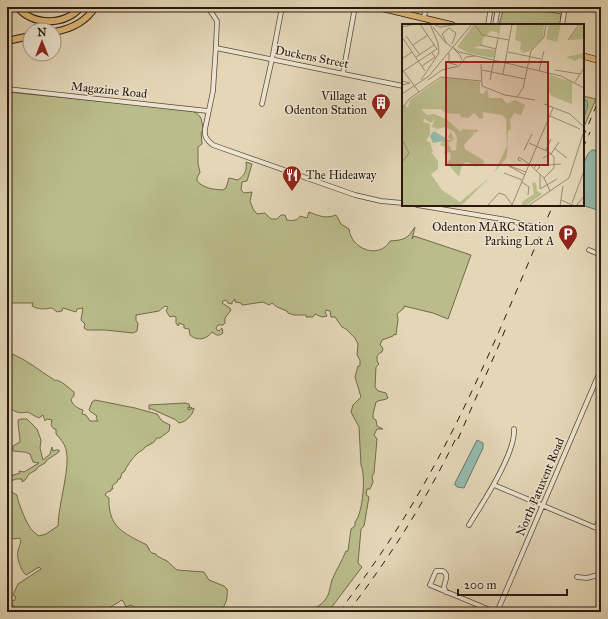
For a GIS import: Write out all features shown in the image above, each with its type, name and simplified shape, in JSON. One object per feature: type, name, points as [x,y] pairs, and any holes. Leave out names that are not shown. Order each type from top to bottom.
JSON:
[{"type":"highway","points":[[17,7],[32,18],[52,22],[70,16],[81,7]]},
{"type":"highway","points":[[62,31],[76,26],[89,16],[95,7]]},
{"type":"highway","points":[[7,41],[22,38]]},
{"type":"main road","points":[[377,7],[448,24]]},
{"type":"main road","points":[[584,56],[601,61]]},
{"type":"street","points":[[262,104],[282,7]]},
{"type":"street","points":[[343,73],[355,7]]},
{"type":"street","points":[[424,18],[426,7]]},
{"type":"street","points":[[488,24],[491,7]]},
{"type":"street","points":[[495,24],[498,7]]},
{"type":"street","points":[[562,24],[565,7]]},
{"type":"street","points":[[209,8],[217,21],[213,91],[205,133],[207,140],[213,145],[355,195],[381,201],[402,203]]},
{"type":"street","name":"Duckens Street","points":[[216,48],[402,86]]},
{"type":"street","name":"Magazine Road","points":[[7,89],[208,111]]},
{"type":"street","points":[[427,206],[507,220],[534,228]]},
{"type":"street","points":[[588,250],[601,255]]},
{"type":"street","name":"North Patuxent Road","points":[[498,611],[601,369]]},
{"type":"street","points":[[469,525],[494,484],[513,442],[514,429]]},
{"type":"street","points":[[494,484],[601,530]]},
{"type":"street","points":[[596,528],[601,515]]},
{"type":"street","points":[[446,592],[444,591],[444,586],[447,575],[443,571],[436,571],[430,585],[446,592],[498,611]]},
{"type":"street","points":[[577,577],[587,578],[601,574]]},
{"type":"green space","points":[[504,7],[521,7],[561,14],[560,24],[499,24]]},
{"type":"green space","points":[[7,92],[191,111],[198,114],[202,120],[203,131],[201,132],[202,144],[198,147],[198,164],[200,172],[197,181],[206,187],[223,190],[226,188],[229,178],[238,180],[242,176],[246,170],[246,162],[252,164],[247,181],[242,182],[241,190],[244,193],[252,192],[250,201],[257,214],[265,213],[271,219],[277,219],[281,215],[285,215],[287,220],[296,220],[300,216],[307,218],[309,212],[326,217],[336,215],[341,224],[349,229],[351,236],[360,247],[373,251],[385,247],[390,241],[405,238],[415,227],[412,239],[414,236],[471,255],[448,319],[433,313],[404,306],[404,308],[397,314],[398,319],[396,335],[394,334],[393,336],[382,340],[380,345],[383,348],[382,352],[377,356],[377,361],[379,364],[376,367],[375,387],[378,391],[386,393],[388,398],[376,402],[373,414],[373,418],[376,420],[377,426],[383,429],[377,429],[374,435],[377,439],[374,473],[372,476],[373,482],[370,489],[367,489],[366,495],[369,497],[364,526],[361,529],[358,563],[362,567],[328,612],[311,612],[327,598],[332,580],[346,551],[348,551],[351,529],[355,526],[362,503],[363,494],[363,470],[361,465],[359,427],[351,412],[353,405],[361,397],[355,377],[358,366],[360,366],[360,360],[357,355],[358,344],[355,338],[342,327],[335,317],[331,317],[330,311],[326,310],[325,312],[327,316],[322,317],[315,314],[313,317],[306,317],[307,316],[305,315],[294,315],[288,313],[272,303],[269,305],[263,302],[242,305],[241,303],[235,302],[235,299],[232,304],[228,303],[226,300],[222,303],[231,310],[225,318],[225,323],[223,325],[218,325],[216,328],[219,331],[222,328],[223,333],[218,335],[212,332],[207,337],[201,339],[190,335],[189,329],[184,328],[184,325],[179,323],[178,326],[176,323],[176,317],[170,317],[166,311],[168,307],[165,306],[159,311],[136,315],[136,321],[138,323],[137,331],[133,333],[87,330],[84,328],[85,324],[81,320],[83,308],[77,309],[76,312],[63,308],[62,311],[57,312],[52,308],[37,308],[32,306],[33,303],[7,303]]},
{"type":"green space","points":[[584,96],[596,99],[584,127]]},
{"type":"green space","points":[[7,347],[10,349],[12,354],[28,362],[54,380],[63,383],[74,392],[74,396],[71,399],[72,403],[83,410],[82,414],[86,415],[90,421],[98,421],[96,418],[97,416],[89,410],[92,402],[95,400],[157,414],[162,421],[170,425],[169,431],[160,438],[157,438],[153,443],[145,447],[134,457],[122,473],[120,479],[118,479],[112,486],[113,489],[105,495],[109,498],[109,508],[114,522],[124,533],[147,545],[152,553],[167,561],[177,570],[204,572],[209,580],[224,586],[227,589],[226,601],[220,612],[166,612],[163,608],[157,607],[152,612],[144,608],[137,609],[131,605],[126,607],[121,600],[102,612],[15,612],[14,606],[7,605],[8,599],[14,601],[16,597],[13,595],[18,584],[41,569],[39,567],[26,575],[18,560],[18,551],[21,543],[20,538],[13,539],[10,536],[9,544],[7,545],[7,477],[20,473],[19,471],[24,472],[39,463],[33,462],[30,454],[13,451],[13,446],[20,442],[18,420],[27,419],[37,429],[41,440],[40,448],[43,460],[50,454],[52,447],[53,451],[59,450],[59,452],[29,474],[25,480],[22,482],[22,479],[16,479],[11,481],[9,486],[13,493],[17,495],[22,511],[30,527],[39,536],[46,534],[58,526],[66,476],[67,457],[66,449],[56,434],[56,429],[54,429],[51,425],[52,420],[47,419],[45,421],[43,415],[39,418],[28,412],[16,412],[7,405]]},
{"type":"green space","points":[[189,404],[190,408],[188,407],[188,410],[191,409],[191,407],[192,409],[194,408],[191,416],[187,420],[179,423],[176,420],[149,409],[149,405]]},
{"type":"green space","points":[[12,470],[8,473],[10,475],[7,477],[7,472]]},
{"type":"water","points":[[35,7],[67,7],[51,11]]},
{"type":"water","points":[[584,99],[587,101],[588,106],[584,116]]},
{"type":"water","points":[[592,150],[595,150],[600,164],[601,211],[584,206],[584,164],[588,154]]},
{"type":"water","points":[[477,440],[483,443],[483,448],[464,488],[457,487],[455,483]]},
{"type":"railway","points":[[584,135],[601,95]]},
{"type":"railway","points":[[601,126],[601,155]]},
{"type":"railway","points":[[584,146],[590,132]]},
{"type":"railway","points":[[339,612],[398,528],[447,442],[479,376],[553,206]]},
{"type":"railway","points":[[458,439],[507,325]]},
{"type":"railway","points":[[348,612],[408,526],[434,481],[458,434]]},
{"type":"place","name":"Village at Odenton Station","points":[[381,120]]},
{"type":"place","name":"The Hideaway","points":[[292,192]]},
{"type":"place","name":"Odenton MARC Station Parking Lot A","points":[[568,251]]}]
